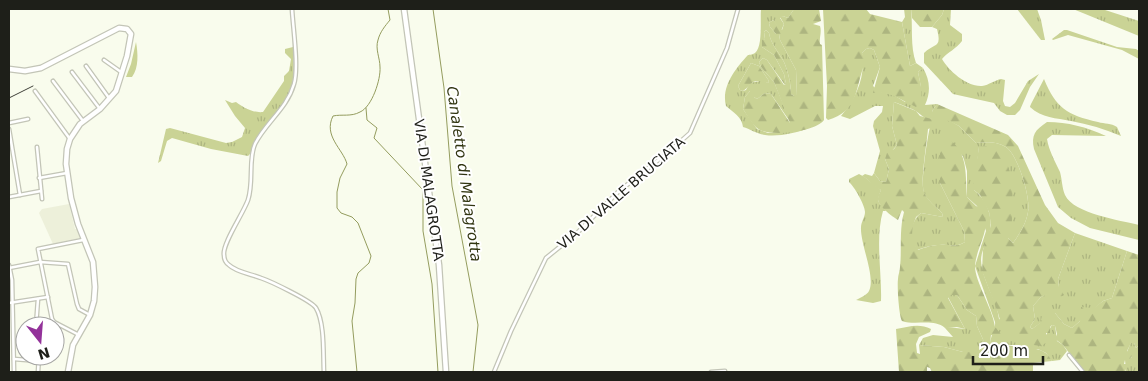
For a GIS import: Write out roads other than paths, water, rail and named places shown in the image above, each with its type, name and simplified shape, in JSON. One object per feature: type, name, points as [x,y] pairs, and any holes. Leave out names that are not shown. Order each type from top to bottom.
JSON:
[{"type":"street","points":[[292,9],[296,72],[294,86],[286,104],[255,145],[252,156],[252,181],[248,199],[242,215],[226,242],[224,253],[226,261],[231,267],[267,280],[308,300],[314,305],[319,315],[324,372]]},
{"type":"street","name":"VIA DI MALAGROTTA","points":[[404,9],[441,277],[446,372]]},
{"type":"street","name":"VIA DI VALLE BRUCIATA","points":[[494,372],[547,256],[577,233],[618,192],[690,133],[727,48],[738,9]]},
{"type":"street","points":[[9,69],[25,71],[38,69],[116,29],[128,30],[131,35],[116,92],[100,109],[83,121],[70,139],[66,158],[73,204],[93,262],[94,294],[90,315],[72,348],[68,372]]},
{"type":"street","points":[[104,60],[121,72]]},
{"type":"street","points":[[86,66],[110,99]]},
{"type":"street","points":[[72,72],[100,109]]},
{"type":"street","points":[[53,81],[83,121]]},
{"type":"street","points":[[35,92],[70,139]]},
{"type":"street","points":[[9,123],[28,119]]},
{"type":"street","points":[[9,129],[20,195]]},
{"type":"street","points":[[37,147],[42,199]]},
{"type":"street","points":[[39,178],[67,173]]},
{"type":"street","points":[[9,197],[41,191]]},
{"type":"street","points":[[79,334],[54,322],[38,248],[85,239]]},
{"type":"street","points":[[14,372],[10,302],[12,280],[9,267],[40,262],[68,264],[79,309],[90,315]]},
{"type":"street","points":[[10,302],[48,297]]},
{"type":"street","points":[[37,316],[38,299]]},
{"type":"street","points":[[1069,355],[1083,372]]},
{"type":"street","points":[[711,372],[725,371]]},
{"type":"waterway","points":[[357,372],[352,321],[356,279],[358,273],[369,263],[371,256],[358,223],[352,217],[341,213],[337,208],[337,192],[340,178],[347,164],[330,130],[333,116],[360,112],[372,99],[380,72],[377,43],[381,32],[390,20],[388,9]]},
{"type":"waterway","name":"Canaletto di Malagrotta","points":[[433,9],[444,88],[452,186],[478,325],[473,372]]},
{"type":"waterway","points":[[366,108],[367,120],[377,128],[374,138],[423,190],[423,231],[432,284],[438,372]]},
{"type":"railway","points":[[9,98],[33,86]]}]
